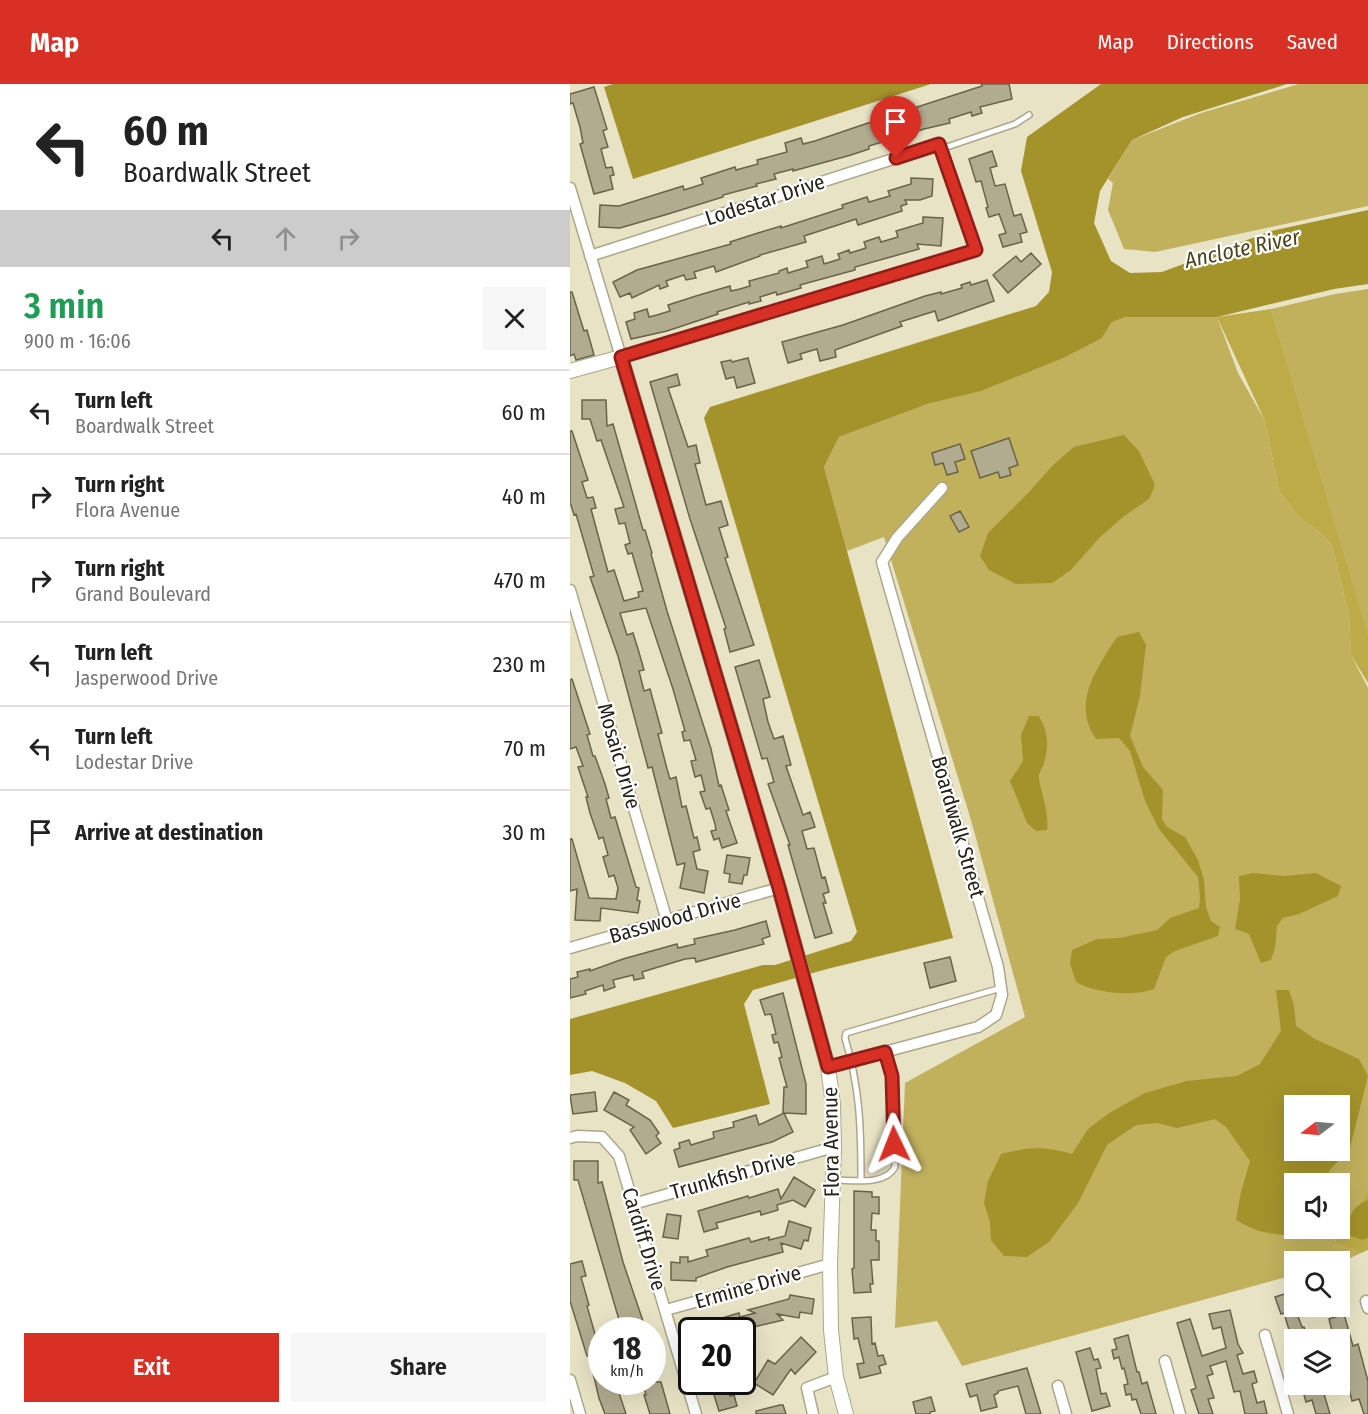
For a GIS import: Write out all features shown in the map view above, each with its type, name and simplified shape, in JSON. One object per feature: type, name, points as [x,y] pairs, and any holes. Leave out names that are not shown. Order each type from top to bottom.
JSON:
[{"type":"street","points":[[570,371],[976,250],[940,146]]},
{"type":"street","name":"Lodestar Drive","points":[[590,256],[940,146]]},
{"type":"street","name":"Flora Avenue","points":[[570,188],[779,888],[828,1067],[833,1105],[834,1147],[830,1264],[831,1330],[836,1377],[846,1414]]},
{"type":"street","name":"Boardwalk Street","points":[[828,1067],[978,1027],[996,1015],[1002,995],[995,956],[882,562],[897,538],[942,488]]},
{"type":"street","name":"Mosaic Drive","points":[[570,590],[667,921]]},
{"type":"street","name":"Basswood Drive","points":[[570,948],[779,888]]},
{"type":"street","name":"Cardiff Drive","points":[[570,1138],[602,1137],[619,1156],[696,1414]]},
{"type":"street","name":"Trunkfish Drive","points":[[633,1204],[834,1147]]},
{"type":"street","name":"Ermine Drive","points":[[666,1310],[830,1264]]},
{"type":"street","points":[[1265,1335],[1288,1414]]},
{"type":"street","points":[[1165,1361],[1180,1414]]},
{"type":"street","points":[[813,1414],[807,1388],[836,1377]]},
{"type":"street","points":[[570,1380],[580,1414]]},
{"type":"street","points":[[1058,1386],[1066,1414]]},
{"type":"lane","points":[[940,146],[1015,124],[1029,115]]},
{"type":"lane","points":[[861,1179],[860,1106],[852,1061],[845,1038],[846,1033],[1001,988]]},
{"type":"lane","points":[[833,1180],[883,1178],[895,1167],[892,1076],[885,1052]]},
{"type":"shaded area","points":[[1299,84],[1368,84],[1368,206],[1155,252],[1124,249],[1108,210],[1113,183],[1108,179],[1132,140],[1201,113]]},
{"type":"shaded area","points":[[1368,289],[1368,635],[1271,309]]},
{"type":"shaded area","points":[[1271,309],[1368,634],[1368,683],[1351,655],[1349,615],[1332,545],[1322,534],[1299,517],[1279,491],[1265,421],[1217,317]]},
{"type":"shaded area","points":[[1126,317],[1217,317],[1238,373],[1265,421],[1279,491],[1299,517],[1322,534],[1332,545],[1349,615],[1351,655],[1368,688],[1368,1192],[1350,1216],[1350,1173],[1284,1173],[1284,1239],[1336,1239],[1335,1241],[1361,1253],[1350,1258],[1350,1251],[1284,1251],[1284,1278],[962,1366],[937,1321],[895,1328],[905,1083],[1025,1017],[971,820],[884,537],[847,551],[824,467],[839,437],[1102,338],[1112,322]]},
{"type":"shaded area","points":[[1368,1192],[1368,1250],[1361,1253],[1335,1242],[1336,1239],[1350,1239],[1350,1216]]},
{"type":"water","points":[[613,84],[931,84],[633,179],[604,87]]},
{"type":"water","name":"Anclote River","points":[[1101,84],[1287,84],[1183,117],[1132,140],[1100,191],[1094,223],[1111,261],[1130,273],[1162,272],[1271,231],[1368,210],[1368,284],[1334,289],[1217,317],[1126,317],[1112,322],[1102,338],[1063,358],[981,391],[930,403],[839,437],[824,467],[953,938],[753,990],[744,1004],[770,1104],[673,1128],[656,1101],[625,1083],[592,1071],[570,1075],[570,1019],[763,965],[775,965],[851,941],[857,932],[704,418],[710,407],[1036,306],[1049,292],[1052,272],[1021,171],[1027,137]]},
{"type":"water","points":[[1124,435],[1139,451],[1155,485],[1149,499],[1123,517],[1099,538],[1071,570],[1052,583],[1016,584],[989,570],[980,556],[988,533],[1053,465],[1074,447]]},
{"type":"water","points":[[1139,632],[1146,645],[1140,696],[1130,736],[1143,767],[1163,790],[1162,819],[1167,827],[1185,837],[1198,860],[1204,880],[1206,907],[1211,921],[1220,927],[1218,936],[1175,951],[1166,957],[1154,989],[1136,993],[1114,993],[1093,989],[1076,982],[1070,963],[1072,950],[1097,939],[1120,938],[1157,930],[1170,918],[1199,908],[1200,897],[1198,877],[1159,829],[1145,801],[1130,751],[1119,738],[1096,739],[1089,726],[1086,699],[1095,673],[1117,637]]},
{"type":"water","points":[[1029,716],[1039,716],[1047,741],[1039,777],[1046,810],[1047,830],[1036,831],[1027,823],[1010,781],[1023,761],[1021,735]]},
{"type":"water","points":[[1253,873],[1284,876],[1316,873],[1341,886],[1338,896],[1299,914],[1283,918],[1277,926],[1275,948],[1271,960],[1261,963],[1249,934],[1235,929],[1240,899],[1239,876]]},
{"type":"water","points":[[1276,990],[1289,990],[1294,1005],[1296,1026],[1315,1039],[1359,1059],[1368,1076],[1350,1148],[1350,1095],[1284,1095],[1284,1161],[1338,1161],[1329,1173],[1284,1173],[1284,1234],[1254,1229],[1236,1220],[1250,1161],[1226,1127],[1215,1119],[1177,1128],[1157,1123],[1136,1125],[1107,1145],[1078,1203],[1049,1242],[1027,1257],[1004,1256],[991,1240],[990,1222],[984,1203],[988,1181],[1001,1154],[1036,1148],[1072,1154],[1088,1129],[1109,1113],[1145,1093],[1187,1081],[1237,1076],[1260,1064],[1281,1031]]},
{"type":"water","points":[[1368,1200],[1368,1238],[1362,1240],[1350,1236],[1350,1219],[1358,1206]]},
{"type":"building","points":[[981,84],[1009,84],[1012,99],[980,107],[982,113],[972,116],[971,112],[949,119],[950,123],[869,146],[869,149],[851,155],[774,174],[776,179],[723,195],[723,197],[620,228],[599,227],[600,205],[619,206],[683,186],[684,190],[703,184],[701,178],[735,167],[736,170],[758,164],[757,160],[787,152],[785,143],[801,138],[803,144],[815,141],[877,120],[880,127],[897,121],[895,117],[917,110],[917,107],[982,86]]},
{"type":"building","points":[[594,87],[607,129],[603,131],[608,147],[601,149],[606,168],[612,167],[614,175],[610,176],[613,189],[594,194],[580,144],[583,143],[580,127],[573,103],[570,104],[570,94]]},
{"type":"building","points":[[992,151],[997,166],[990,168],[995,186],[1005,184],[1014,216],[1021,214],[1027,232],[1020,234],[1022,242],[1003,247],[999,235],[1006,233],[999,214],[989,217],[981,181],[976,182],[969,159]]},
{"type":"building","points":[[911,178],[933,179],[932,196],[920,200],[905,200],[907,204],[901,206],[902,211],[858,225],[856,219],[804,236],[806,242],[760,255],[716,272],[714,266],[694,272],[696,278],[686,280],[684,275],[666,281],[668,286],[660,289],[659,285],[632,298],[630,293],[620,297],[613,282],[637,270],[731,244],[730,242],[843,208],[842,205],[867,197],[869,202],[890,196],[888,191],[911,184]]},
{"type":"building","points":[[923,217],[943,218],[941,246],[917,244],[919,249],[800,285],[801,288],[760,297],[761,301],[749,304],[749,302],[717,312],[718,314],[667,331],[631,339],[626,322],[635,319],[634,313],[647,309],[649,317],[657,315],[670,311],[668,305],[730,286],[731,291],[750,286],[749,281],[779,273],[787,268],[788,273],[808,267],[806,261],[822,256],[824,264],[840,259],[838,254],[866,248],[864,242],[879,237],[881,242],[898,237],[896,231],[923,223]]},
{"type":"building","points":[[1031,253],[1041,264],[1008,293],[993,275],[1016,256],[1021,262]]},
{"type":"building","points":[[987,280],[994,301],[938,321],[935,311],[900,322],[902,326],[835,350],[836,357],[820,361],[817,349],[800,354],[802,359],[788,363],[782,342],[843,325],[925,296],[962,288],[961,285],[970,282],[971,285]]},
{"type":"building","points":[[570,292],[572,292],[584,331],[587,330],[594,355],[576,360],[574,354],[570,356]]},
{"type":"building","points":[[748,358],[755,383],[737,388],[734,377],[726,379],[721,362]]},
{"type":"building","points":[[677,374],[680,385],[668,388],[688,447],[696,445],[700,463],[695,464],[706,505],[721,501],[728,525],[719,528],[728,557],[725,558],[754,645],[730,652],[724,629],[726,628],[690,519],[650,382]]},
{"type":"building","points":[[582,400],[606,400],[607,426],[613,424],[667,611],[711,749],[719,786],[721,785],[729,810],[726,811],[737,843],[722,848],[719,838],[714,840],[711,831],[716,830],[715,824],[710,808],[706,809],[700,792],[705,791],[701,775],[695,777],[691,761],[696,760],[690,740],[684,741],[682,732],[685,731],[673,689],[646,608],[620,613],[627,635],[633,633],[638,649],[644,670],[639,671],[644,691],[650,689],[662,733],[658,734],[670,779],[676,777],[682,807],[686,806],[694,838],[697,837],[700,850],[693,852],[697,869],[708,871],[704,893],[680,888],[685,863],[677,865],[652,767],[648,768],[618,656],[590,577],[594,576],[576,514],[574,515],[570,502],[570,431],[572,431],[588,480],[582,482],[587,498],[593,497],[596,508],[591,509],[608,572],[614,570],[624,601],[639,597],[638,592],[643,591],[632,553],[628,554],[625,545],[630,543],[625,523],[619,524],[615,509],[624,507],[601,440],[597,441],[590,419],[582,419]]},
{"type":"building","points":[[1009,438],[1018,465],[1009,468],[1011,475],[1000,478],[998,472],[980,478],[971,451]]},
{"type":"building","points":[[960,444],[965,459],[955,462],[958,472],[947,475],[943,463],[935,465],[932,453]]},
{"type":"building","points":[[960,511],[969,527],[959,532],[950,516]]},
{"type":"building","points":[[759,660],[770,697],[763,699],[768,722],[774,739],[783,736],[791,765],[786,766],[803,815],[810,812],[815,827],[802,831],[807,849],[814,848],[822,878],[825,877],[829,892],[823,894],[826,903],[823,903],[832,933],[815,938],[788,845],[790,845],[768,784],[774,782],[767,758],[762,759],[735,667]]},
{"type":"building","points":[[572,679],[590,734],[587,735],[593,756],[595,756],[609,798],[606,799],[611,818],[615,817],[636,887],[639,888],[638,913],[601,908],[600,921],[575,920],[577,889],[570,891],[570,839],[572,839],[589,898],[616,899],[618,888],[614,875],[609,877],[603,857],[608,855],[603,837],[599,839],[590,813],[586,797],[588,797],[578,767],[583,766],[576,747],[570,749],[570,680]]},
{"type":"building","points":[[727,855],[750,858],[747,875],[744,875],[742,884],[729,882],[730,874],[724,873]]},
{"type":"building","points":[[766,921],[770,936],[762,939],[764,944],[696,962],[695,958],[685,959],[642,972],[644,978],[634,980],[633,975],[613,980],[615,987],[604,991],[603,985],[585,991],[586,994],[570,998],[570,979],[578,977],[577,972],[590,969],[590,971],[677,944],[678,948],[695,944],[694,939]]},
{"type":"building","points":[[950,957],[956,981],[930,988],[924,963]]},
{"type":"building","points":[[783,993],[806,1084],[806,1114],[783,1113],[784,1087],[787,1087],[779,1058],[782,1057],[778,1042],[774,1043],[772,1035],[776,1034],[771,1014],[765,1015],[760,1000]]},
{"type":"building","points":[[595,1092],[597,1111],[573,1114],[570,1095]]},
{"type":"building","points":[[614,1092],[629,1100],[626,1105],[650,1120],[659,1133],[656,1136],[661,1143],[646,1154],[630,1130],[634,1127],[604,1110]]},
{"type":"building","points":[[784,1113],[793,1132],[772,1142],[679,1167],[674,1150],[680,1148],[679,1143],[689,1140],[691,1145],[714,1138],[713,1132],[734,1127],[733,1122],[756,1115],[759,1125]]},
{"type":"building","points":[[574,1161],[598,1161],[598,1183],[602,1182],[623,1262],[642,1317],[618,1317],[578,1180],[574,1180]]},
{"type":"building","points":[[794,1177],[815,1190],[805,1207],[793,1200],[777,1205],[778,1210],[761,1215],[760,1211],[716,1223],[718,1228],[704,1232],[698,1211],[778,1189],[781,1199]]},
{"type":"building","points":[[854,1191],[872,1192],[872,1197],[879,1197],[879,1214],[872,1213],[871,1230],[876,1230],[876,1241],[879,1241],[879,1260],[871,1260],[873,1284],[870,1284],[871,1292],[854,1293],[852,1269],[854,1268]]},
{"type":"building","points":[[667,1214],[681,1216],[678,1239],[663,1237]]},
{"type":"building","points":[[789,1221],[811,1228],[808,1241],[804,1240],[801,1249],[781,1243],[783,1252],[727,1267],[696,1278],[696,1281],[671,1280],[671,1262],[680,1263],[680,1257],[688,1257],[688,1262],[708,1256],[706,1250],[749,1238],[751,1242],[785,1236]]},
{"type":"building","points":[[582,1261],[586,1276],[581,1277],[590,1317],[588,1317],[588,1356],[570,1301],[570,1264]]},
{"type":"building","points":[[1284,1294],[1284,1313],[1281,1314],[1275,1297]]},
{"type":"building","points":[[790,1295],[814,1299],[812,1314],[800,1312],[799,1318],[777,1314],[783,1320],[756,1326],[756,1317],[740,1317],[755,1313],[748,1310],[789,1299]]},
{"type":"building","points":[[1230,1310],[1238,1344],[1243,1353],[1237,1355],[1243,1374],[1254,1371],[1257,1382],[1252,1384],[1257,1403],[1264,1401],[1267,1414],[1245,1414],[1240,1391],[1234,1392],[1226,1361],[1210,1366],[1213,1374],[1207,1376],[1214,1398],[1208,1399],[1213,1414],[1199,1414],[1191,1390],[1196,1388],[1177,1323],[1190,1319],[1202,1356],[1226,1348],[1221,1327],[1213,1329],[1209,1314]]},
{"type":"building","points":[[739,1313],[740,1317],[725,1317]]},
{"type":"building","points":[[871,1317],[872,1344],[875,1343],[878,1356],[883,1355],[886,1364],[879,1366],[881,1373],[860,1378],[857,1364],[864,1363],[858,1338],[854,1339],[852,1318]]},
{"type":"building","points":[[1285,1317],[1298,1317],[1305,1329],[1289,1329]]},
{"type":"building","points":[[1345,1317],[1348,1329],[1332,1329],[1329,1319]]},
{"type":"building","points":[[1128,1335],[1137,1372],[1139,1372],[1142,1384],[1147,1382],[1156,1414],[1141,1414],[1136,1399],[1132,1400],[1131,1394],[1126,1395],[1124,1385],[1128,1384],[1124,1368],[1122,1369],[1119,1357],[1114,1359],[1112,1350],[1117,1349],[1114,1339]]},
{"type":"building","points":[[1350,1335],[1353,1346],[1358,1344],[1368,1381],[1368,1414],[1364,1414],[1359,1399],[1352,1401]]},
{"type":"building","points":[[801,1337],[816,1352],[795,1374],[791,1369],[773,1395],[756,1384],[756,1380],[768,1360],[775,1364]]},
{"type":"building","points":[[1090,1348],[1094,1360],[1098,1359],[1101,1368],[1096,1369],[1101,1394],[1106,1393],[1110,1406],[1092,1411],[1076,1352]]},
{"type":"building","points":[[1027,1368],[1041,1414],[1026,1414],[1018,1386],[998,1391],[994,1395],[997,1407],[981,1411],[977,1395],[970,1397],[966,1384]]},
{"type":"building","points":[[598,1395],[620,1395],[626,1414],[605,1414]]},
{"type":"building","points":[[644,1395],[665,1395],[670,1414],[650,1414]]},
{"type":"building","points":[[714,1395],[734,1395],[737,1406],[719,1411]]},
{"type":"building","points":[[1304,1395],[1324,1395],[1330,1414],[1316,1414],[1312,1400],[1306,1402]]},
{"type":"building","points":[[931,1397],[935,1411],[930,1414],[916,1414],[913,1402]]},
{"type":"building","points":[[783,1405],[786,1414],[756,1414],[756,1411]]},
{"type":"route","points":[[894,1144],[892,1076],[885,1052],[828,1067],[779,888],[621,357],[976,250],[939,144],[896,158]]}]
